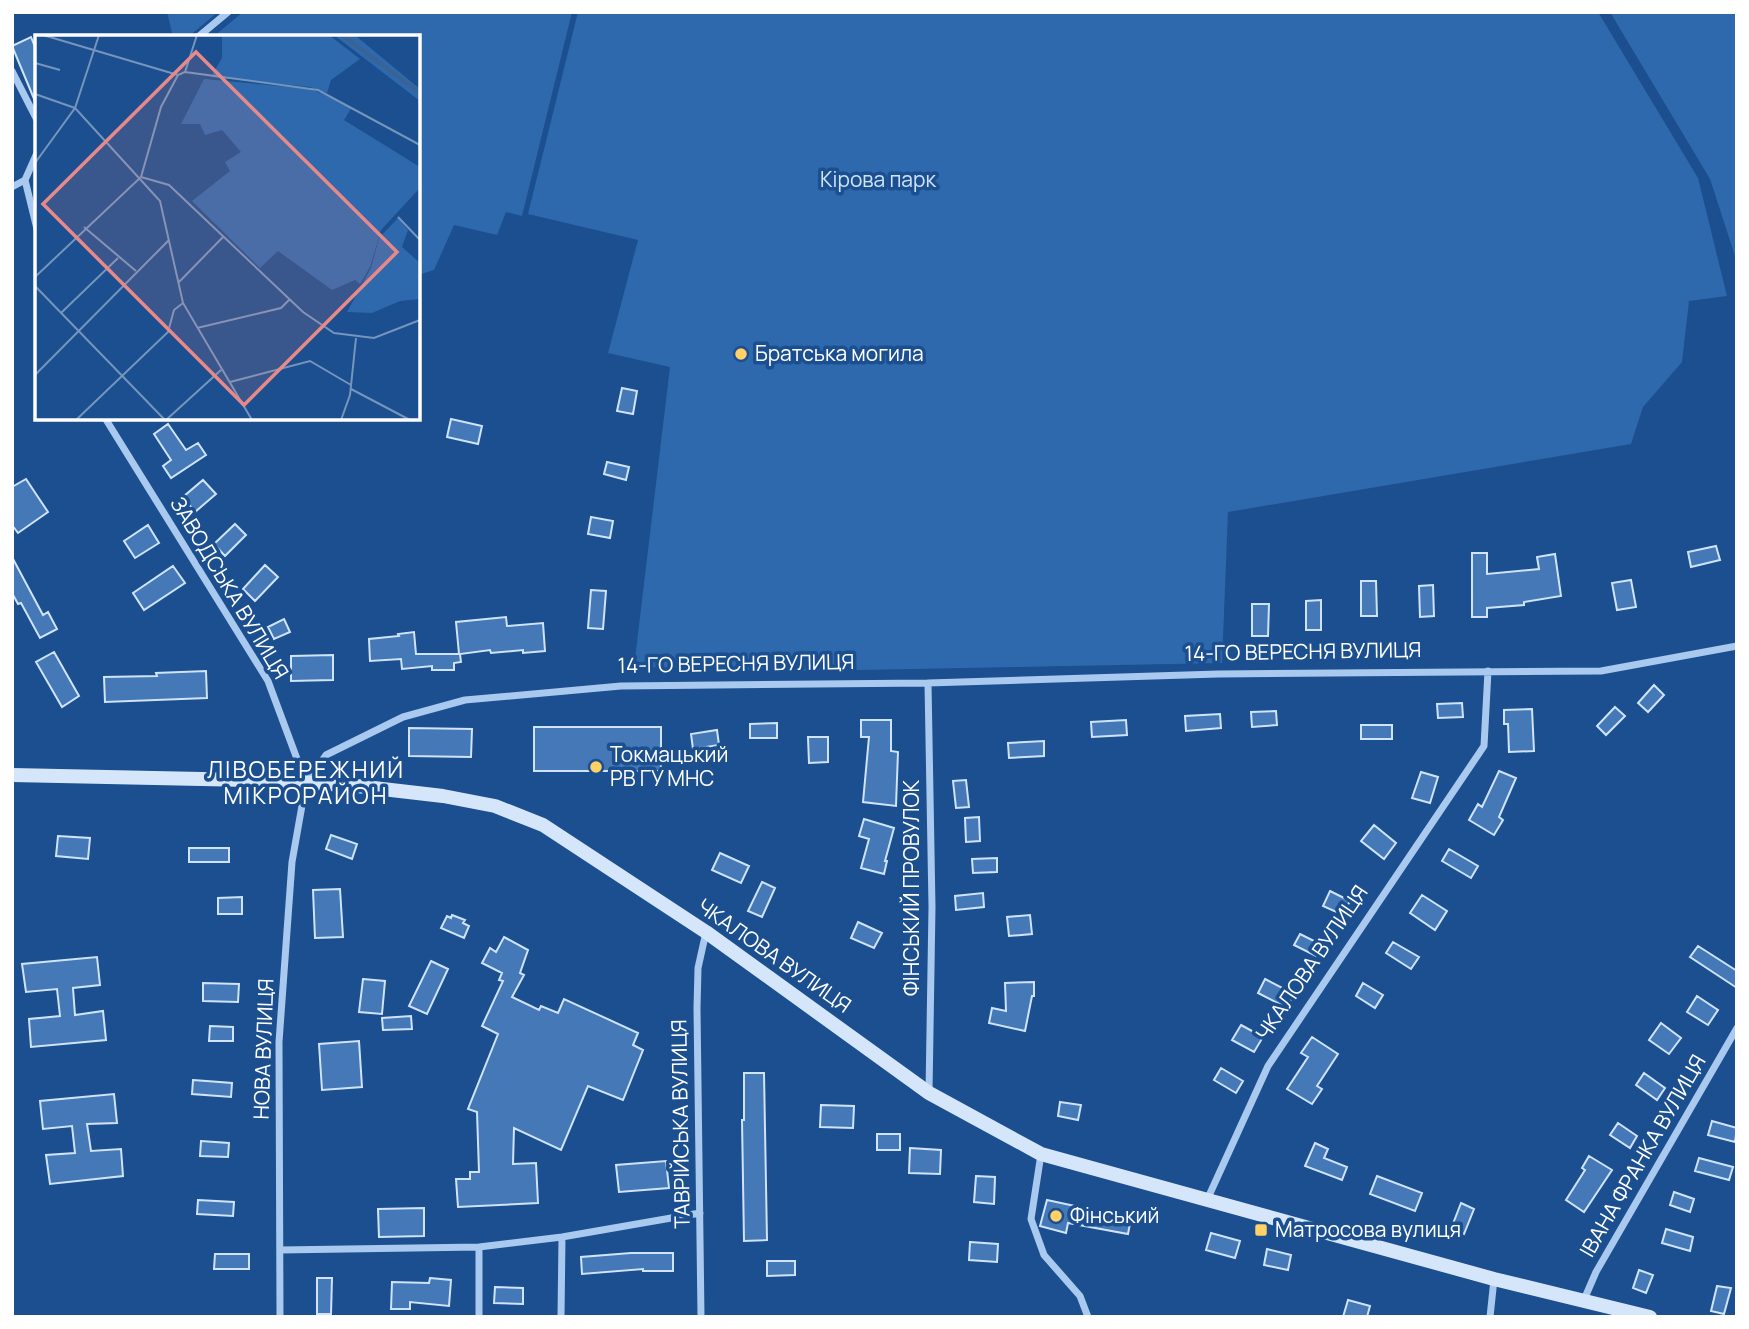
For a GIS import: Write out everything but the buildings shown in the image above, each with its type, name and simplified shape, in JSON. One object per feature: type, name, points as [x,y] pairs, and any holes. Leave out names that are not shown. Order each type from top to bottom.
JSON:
[{"type":"main road","points":[[12,775],[306,783]]},
{"type":"main road","name":"ЧКАЛОВА ВУЛИЦЯ","points":[[306,783],[443,796],[495,806],[543,825],[706,932],[929,1093],[1041,1154],[1494,1279],[1650,1317]]},
{"type":"street","points":[[200,35],[228,12]]},
{"type":"street","points":[[12,71],[35,116]]},
{"type":"street","points":[[35,158],[25,180],[35,221]]},
{"type":"street","points":[[12,187],[25,180]]},
{"type":"street","name":"ЗАВОДСЬКА ВУЛИЦЯ","points":[[106,420],[268,681],[306,783]]},
{"type":"street","name":"14-ГО ВЕРЕСНЯ ВУЛИЦЯ","points":[[306,783],[326,755],[403,717],[465,700],[621,687],[1218,674],[1601,671],[1737,646]]},
{"type":"street","name":"ЧКАЛОВА ВУЛИЦЯ","points":[[1207,1200],[1268,1066],[1484,746],[1488,671]]},
{"type":"street","name":"ФІНСЬКИЙ ПРОВУЛОК","points":[[928,682],[932,907],[929,1093]]},
{"type":"street","name":"НОВА ВУЛИЦЯ","points":[[280,1317],[279,1042],[292,862],[306,783]]},
{"type":"street","name":"ТАВРІЙСЬКА ВУЛИЦЯ","points":[[701,1317],[696,1008],[698,968],[706,932]]},
{"type":"street","name":"ІВАНА ФРАНКА ВУЛИЦЯ","points":[[1583,1302],[1596,1272],[1737,1028]]},
{"type":"street","points":[[1041,1154],[1031,1219],[1044,1255],[1080,1296],[1088,1317]]},
{"type":"street","points":[[280,1250],[479,1247],[562,1237],[700,1213]]},
{"type":"street","points":[[561,1317],[562,1237]]},
{"type":"street","points":[[479,1247],[479,1317]]},
{"type":"street","points":[[1490,1317],[1494,1279]]},
{"type":"green space","points":[[167,12],[218,12],[190,35],[173,35]]},
{"type":"green space","points":[[243,12],[572,12],[522,216],[506,212],[497,235],[454,225],[434,270],[420,274],[420,35],[215,35]]},
{"type":"green space","name":"Кірова парк","points":[[578,12],[1598,12],[1698,178],[1727,296],[1689,301],[1682,362],[1643,407],[1631,444],[1228,512],[1222,663],[805,671],[634,667],[670,367],[608,353],[638,240],[528,214]]},
{"type":"green space","points":[[1610,12],[1737,12],[1737,262],[1710,179]]},
{"type":"place","name":"Братська могила","points":[[741,354]]},
{"type":"place","name":"Токмацький РВ ГУ МНС","points":[[596,767]]},
{"type":"place","name":"Фінський","points":[[1056,1216]]},
{"type":"place","name":"Матросова вулиця","points":[[1261,1230]]},
{"type":"district","name":"ЛІВОБЕРЕЖНИЙ МІКРОРАЙОН","points":[[306,783]]}]
